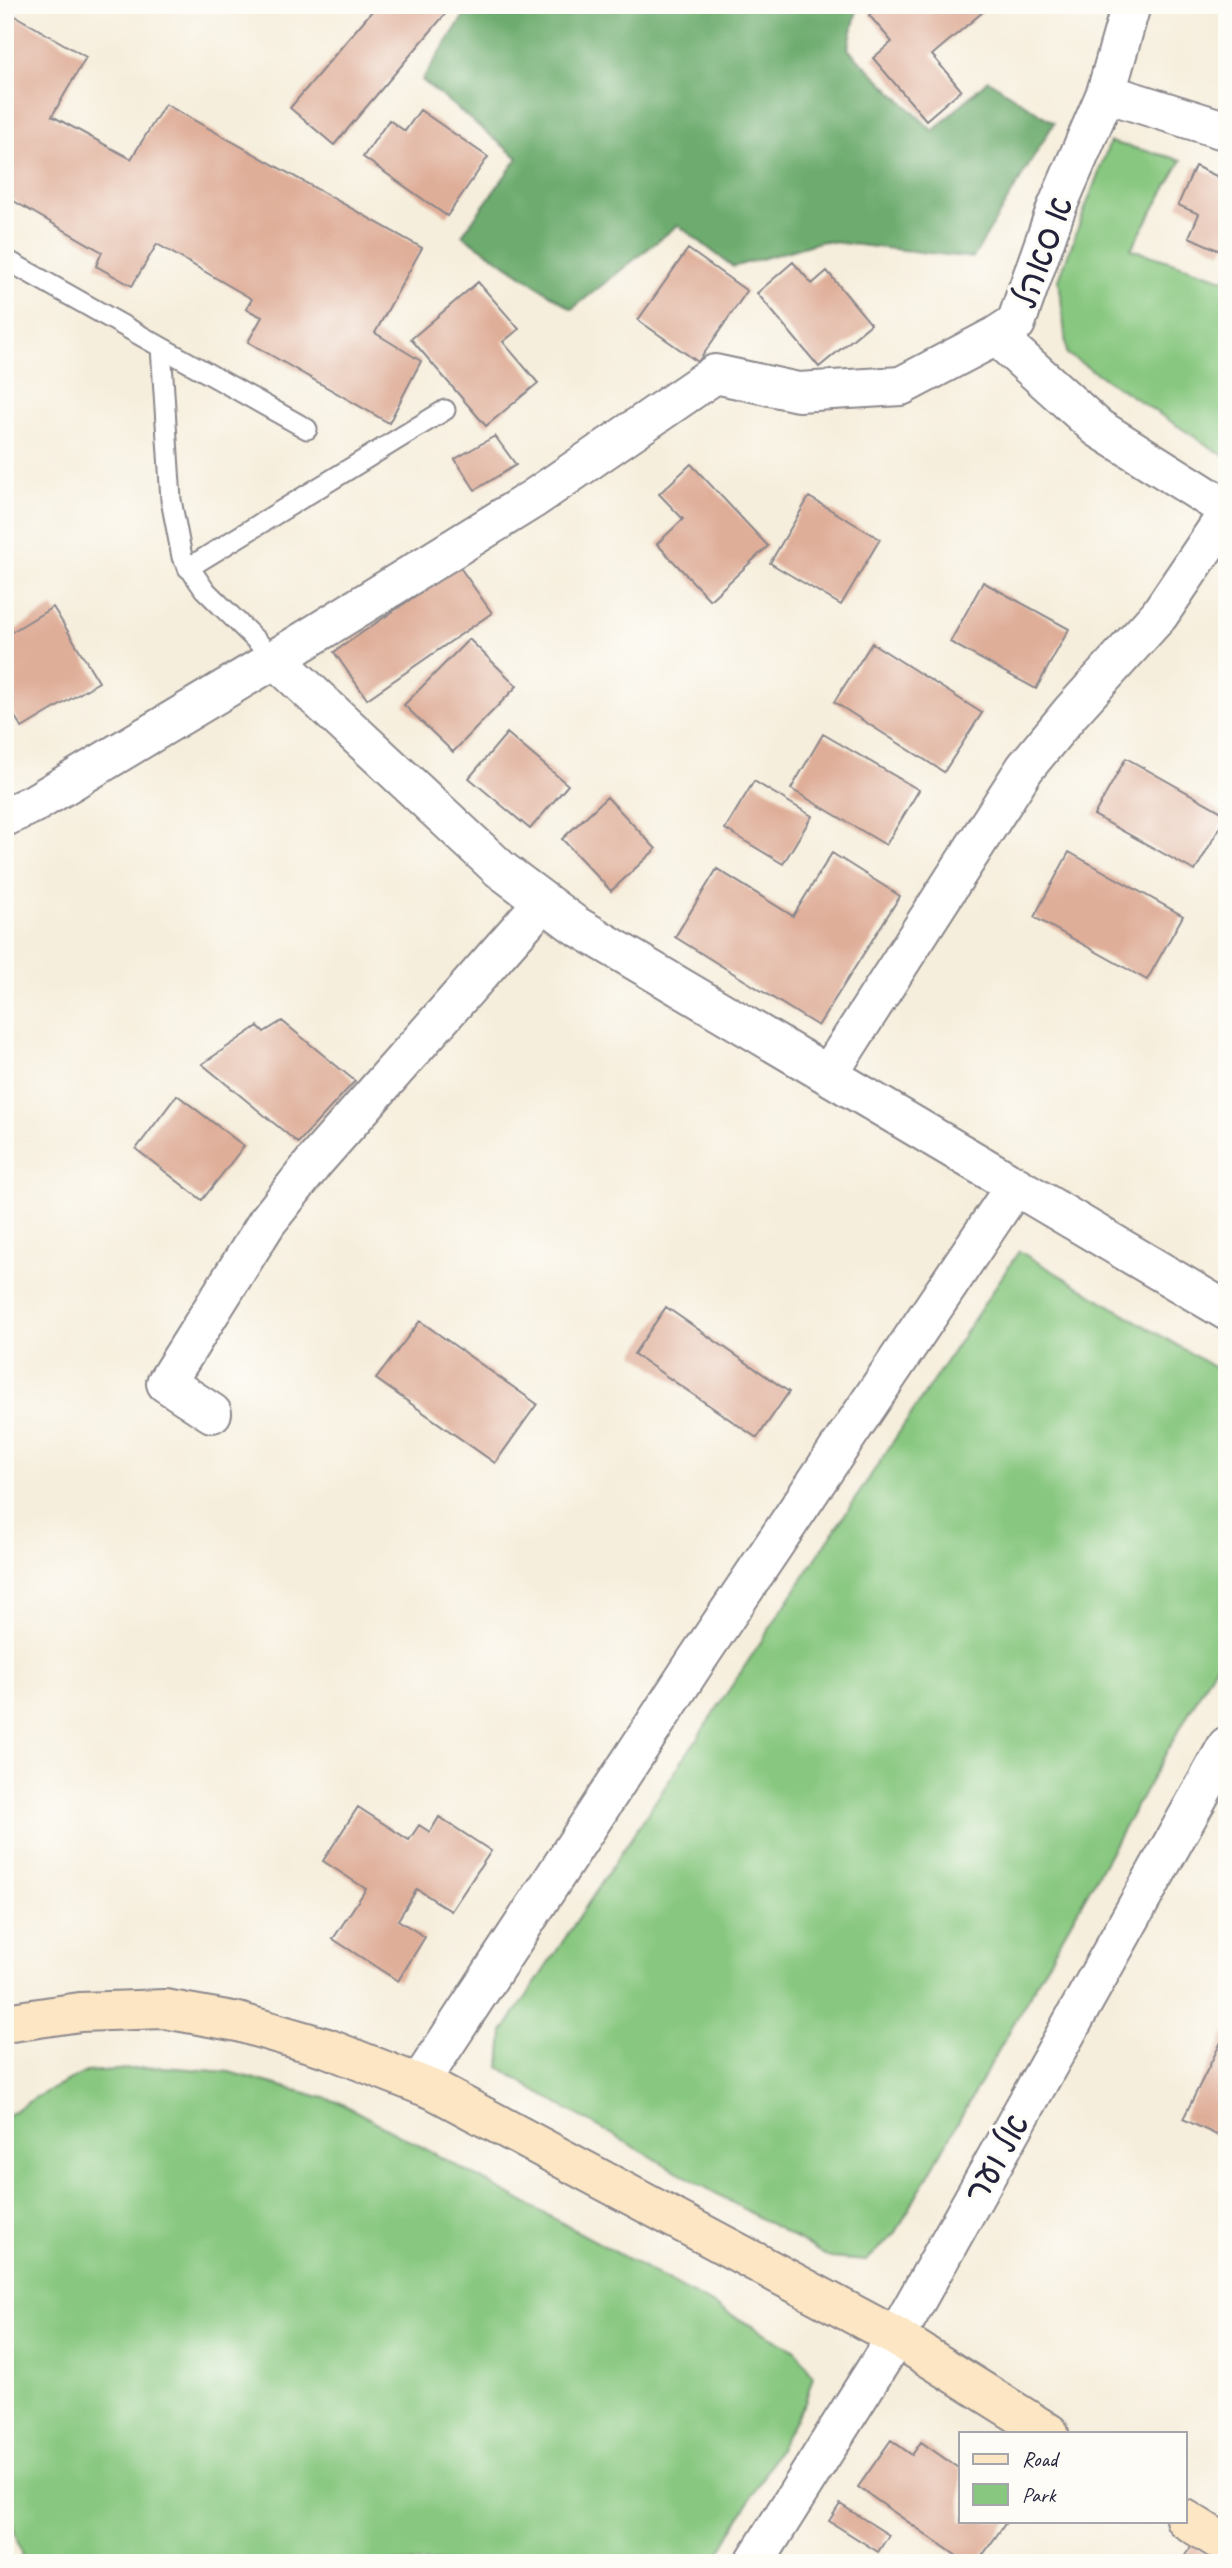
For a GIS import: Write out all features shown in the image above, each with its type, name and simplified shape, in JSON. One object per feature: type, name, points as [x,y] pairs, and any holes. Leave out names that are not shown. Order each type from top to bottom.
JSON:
[{"type":"street","name":"א סאהל","points":[[1131,5],[1106,93],[1056,209],[1016,323],[996,336],[1098,428],[1227,512]]},
{"type":"street","points":[[1106,93],[1227,131]]},
{"type":"street","points":[[5,817],[35,803],[275,659],[533,499],[715,374],[798,392],[901,386],[996,336]]},
{"type":"street","points":[[828,1075],[1025,768],[1071,712],[1159,615],[1227,512]]},
{"type":"street","points":[[275,659],[500,869],[575,925],[1227,1311]]},
{"type":"street","points":[[212,1413],[166,1383],[267,1222],[315,1161],[543,902]]},
{"type":"street","points":[[419,2084],[696,1661],[1015,1186]]},
{"type":"street","name":"אל וער","points":[[754,2563],[896,2337],[1227,1746]]},
{"type":"street","points":[[5,2023],[80,2012],[165,2009],[239,2022],[327,2048],[419,2084],[896,2337],[1047,2432]]},
{"type":"street","points":[[1186,2520],[1227,2545]]},
{"type":"lane","points":[[5,260],[307,429]]},
{"type":"lane","points":[[5,275],[25,270]]},
{"type":"lane","points":[[161,347],[171,500],[183,557],[204,589],[275,659]]},
{"type":"lane","points":[[188,568],[446,410]]},
{"type":"green space","points":[[471,5],[858,5],[848,49],[933,131],[988,80],[1054,123],[973,258],[823,241],[733,267],[678,225],[572,309],[462,235],[518,158],[422,80]]},
{"type":"green space","points":[[1110,142],[1182,160],[1131,249],[1227,280],[1227,458],[1067,354],[1059,279]]},
{"type":"green space","points":[[1019,1251],[1227,1375],[1227,1645],[895,2234],[866,2261],[830,2258],[532,2089],[500,2067],[503,2032]]},
{"type":"green space","points":[[163,2067],[229,2072],[339,2102],[796,2350],[813,2376],[805,2402],[721,2551],[711,2563],[24,2563],[5,2500],[5,2117],[36,2097],[86,2072]]},
{"type":"building","points":[[377,5],[453,5],[334,145],[290,108]]},
{"type":"building","points":[[880,5],[991,5],[932,55],[961,90],[926,120],[873,58],[892,42],[869,15]]},
{"type":"building","points":[[5,10],[86,57],[52,116],[131,159],[165,104],[422,248],[375,333],[421,361],[389,423],[248,342],[262,317],[246,309],[252,299],[157,244],[132,286],[96,266],[102,252],[5,196]]},
{"type":"building","points":[[420,110],[488,157],[447,216],[363,157],[389,120],[405,131]]},
{"type":"building","points":[[1195,166],[1227,181],[1227,242],[1222,252],[1189,237],[1199,214],[1178,205]]},
{"type":"building","points":[[688,249],[747,291],[698,362],[638,320]]},
{"type":"building","points":[[793,262],[812,284],[827,271],[871,324],[819,367],[757,293]]},
{"type":"building","points":[[478,282],[519,329],[503,342],[538,383],[486,426],[411,339]]},
{"type":"building","points":[[495,436],[516,465],[475,490],[455,459]]},
{"type":"building","points":[[691,464],[768,546],[710,600],[657,544],[683,519],[659,494]]},
{"type":"building","points":[[809,497],[880,539],[841,605],[770,563]]},
{"type":"building","points":[[459,566],[492,613],[367,699],[334,652]]},
{"type":"building","points":[[983,582],[1069,629],[1036,689],[950,642]]},
{"type":"building","points":[[53,607],[99,682],[22,728],[5,701],[5,636]]},
{"type":"building","points":[[469,639],[517,686],[453,752],[404,705]]},
{"type":"building","points":[[872,643],[982,713],[944,772],[834,702]]},
{"type":"building","points":[[507,733],[568,785],[530,829],[469,778]]},
{"type":"building","points":[[823,734],[919,790],[886,845],[791,789]]},
{"type":"building","points":[[1126,758],[1227,815],[1195,871],[1094,815]]},
{"type":"building","points":[[754,781],[812,816],[783,864],[725,829]]},
{"type":"building","points":[[607,797],[656,849],[611,891],[562,839]]},
{"type":"building","points":[[1069,852],[1183,916],[1147,980],[1034,917]]},
{"type":"building","points":[[832,853],[900,896],[818,1026],[675,937],[717,869],[793,916]]},
{"type":"building","points":[[282,1021],[355,1081],[298,1143],[202,1064],[258,1026],[264,1032]]},
{"type":"building","points":[[177,1095],[244,1146],[202,1200],[136,1149]]},
{"type":"building","points":[[666,1307],[789,1392],[757,1438],[634,1354]]},
{"type":"building","points":[[420,1321],[537,1404],[495,1463],[376,1379]]},
{"type":"building","points":[[358,1807],[409,1840],[419,1825],[430,1832],[439,1817],[491,1851],[451,1911],[417,1889],[398,1920],[425,1937],[398,1981],[333,1939],[366,1889],[323,1861]]},
{"type":"building","points":[[1227,2030],[1227,2140],[1183,2119]]},
{"type":"building","points":[[891,2440],[912,2455],[921,2442],[959,2469],[959,2522],[1006,2522],[977,2563],[967,2563],[858,2487]]},
{"type":"building","points":[[840,2504],[889,2535],[878,2552],[829,2521]]},
{"type":"building","points":[[1192,2545],[1220,2563],[1180,2563]]}]
